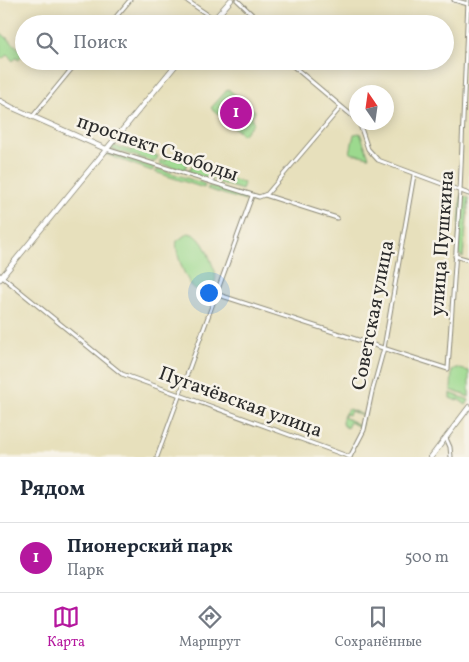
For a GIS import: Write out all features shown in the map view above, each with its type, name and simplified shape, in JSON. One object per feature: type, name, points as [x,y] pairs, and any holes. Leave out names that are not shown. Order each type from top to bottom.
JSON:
[{"type":"main road","points":[[218,15],[231,0]]},
{"type":"main road","points":[[1,277],[172,70]]},
{"type":"main road","name":"проспект Свободы","points":[[0,101],[106,149]]},
{"type":"main road","points":[[431,457],[469,407]]},
{"type":"street","points":[[118,15],[130,0]]},
{"type":"street","points":[[186,0],[208,15]]},
{"type":"street","points":[[237,0],[253,15]]},
{"type":"street","points":[[454,0],[468,2]]},
{"type":"street","name":"улица Пушкина","points":[[384,348],[448,369],[460,191],[468,2]]},
{"type":"street","points":[[33,116],[71,70]]},
{"type":"street","points":[[298,70],[349,113]]},
{"type":"street","points":[[157,457],[252,196],[259,197],[265,195],[341,107]]},
{"type":"street","points":[[362,130],[368,149],[374,157],[385,164],[469,194]]},
{"type":"street","name":"проспект Свободы","points":[[106,149],[252,196]]},
{"type":"street","name":"Советская улица","points":[[350,457],[364,430],[384,348],[414,175]]},
{"type":"street","points":[[265,195],[337,218]]},
{"type":"street","points":[[455,256],[469,260]]},
{"type":"street","name":"Пугачёвская улица","points":[[1,277],[122,374],[350,457]]},
{"type":"street","points":[[216,294],[384,348]]},
{"type":"street","points":[[446,438],[452,457]]},
{"type":"green space","points":[[0,32],[15,45],[15,59],[13,61],[8,55],[1,59]]},
{"type":"green space","points":[[228,89],[255,111],[252,116],[254,122],[243,135],[211,108]]},
{"type":"green space","points":[[360,133],[369,157],[350,153],[354,134]]},
{"type":"green space","points":[[111,145],[132,151],[133,148],[158,156],[154,162],[112,149]]},
{"type":"green space","points":[[109,153],[153,167],[154,169],[152,171],[105,154]]},
{"type":"green space","points":[[167,157],[187,162],[185,170],[160,164],[160,160],[166,161]]},
{"type":"green space","points":[[192,165],[215,173],[214,179],[211,180],[188,172],[187,170],[190,170]]},
{"type":"green space","points":[[159,169],[205,184],[204,188],[155,172]]},
{"type":"green space","points":[[218,175],[244,183],[242,190],[217,182]]},
{"type":"green space","points":[[209,186],[244,196],[246,201],[207,189]]},
{"type":"green space","points":[[461,196],[469,198],[463,257],[458,254]]},
{"type":"green space","points":[[188,233],[194,235],[202,242],[215,271],[215,281],[207,290],[200,291],[194,288],[181,266],[177,251],[177,241]]},
{"type":"green space","points":[[456,368],[469,371],[469,397],[451,390],[452,370]]},
{"type":"green space","points":[[450,393],[469,400],[466,405],[458,399],[457,401],[450,398]]},
{"type":"green space","points":[[349,409],[363,415],[363,420],[361,419],[362,416],[351,411],[349,415],[346,414],[344,417],[359,425],[362,423],[360,427],[350,422],[347,428],[342,424],[343,418]]},
{"type":"place","name":"Пионерский парк","points":[[236,113]]}]
